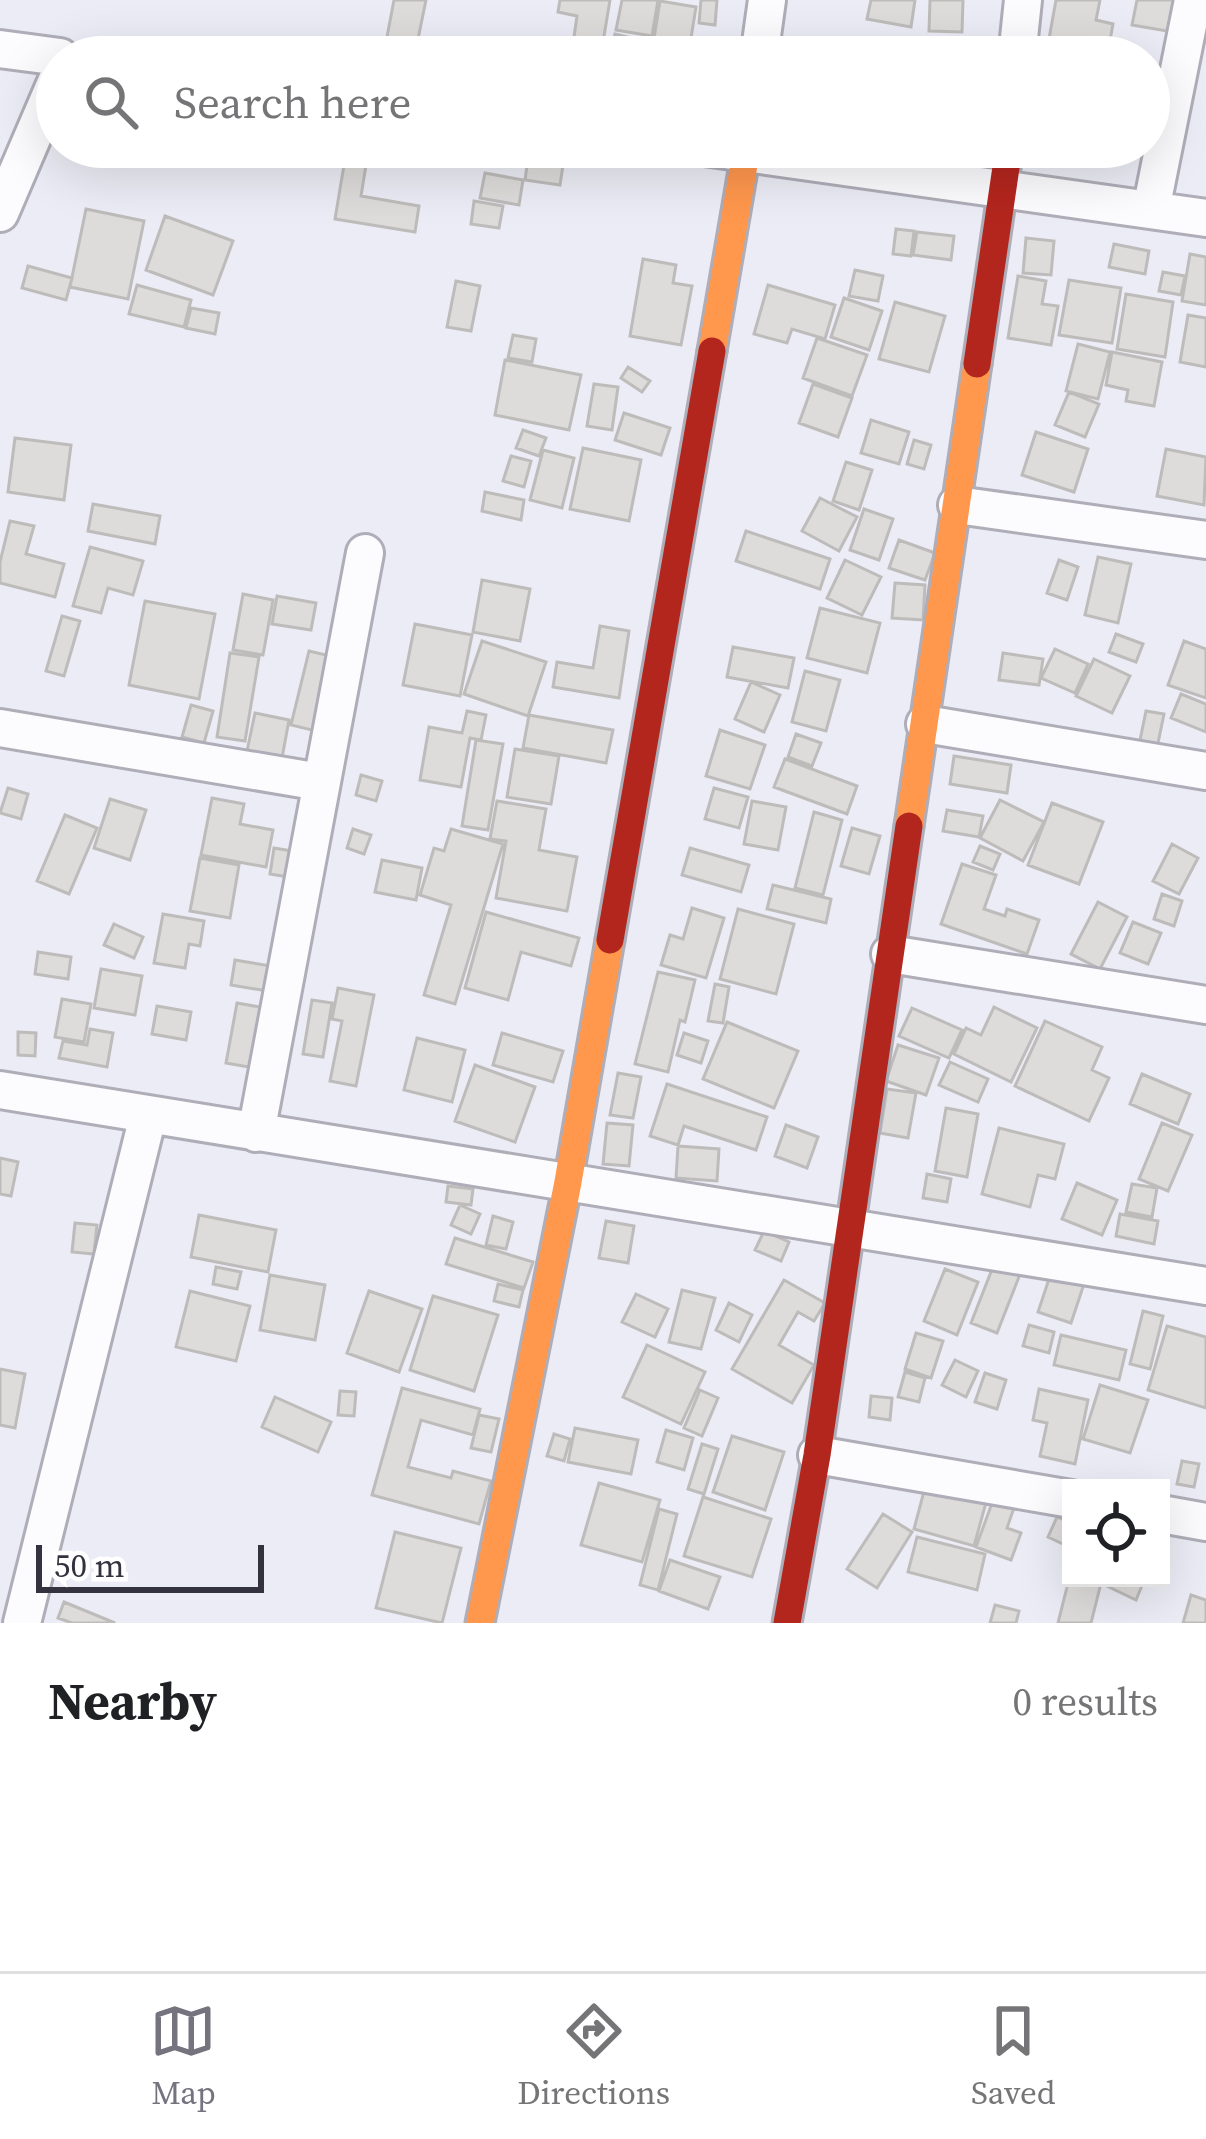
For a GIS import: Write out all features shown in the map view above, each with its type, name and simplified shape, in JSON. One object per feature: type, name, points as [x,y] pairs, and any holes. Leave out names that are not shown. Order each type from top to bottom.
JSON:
[{"type":"street","points":[[762,36],[767,0]]},
{"type":"street","points":[[1019,36],[1023,0]]},
{"type":"street","points":[[1170,112],[1193,0]]},
{"type":"street","points":[[0,49],[36,54]]},
{"type":"street","points":[[0,213],[36,129]]},
{"type":"street","points":[[480,1623],[568,1182],[744,168]]},
{"type":"street","points":[[866,168],[1206,218]]},
{"type":"street","points":[[787,1623],[818,1455],[1007,168]]},
{"type":"street","points":[[1150,210],[1159,168]]},
{"type":"street","points":[[958,505],[1206,540]]},
{"type":"street","points":[[256,1133],[365,553]]},
{"type":"street","points":[[925,724],[1206,771]]},
{"type":"street","points":[[0,728],[320,782]]},
{"type":"street","points":[[890,954],[1206,1005]]},
{"type":"street","points":[[0,1090],[1206,1286]]},
{"type":"street","points":[[22,1623],[148,1115]]},
{"type":"street","points":[[818,1455],[1062,1496]]},
{"type":"street","points":[[1170,1516],[1206,1522]]},
{"type":"building","points":[[394,0],[426,0],[419,36],[387,36]]},
{"type":"building","points":[[560,0],[610,0],[604,36],[574,36],[577,16],[558,12]]},
{"type":"building","points":[[622,0],[658,0],[652,36],[616,30]]},
{"type":"building","points":[[701,0],[717,0],[715,25],[699,23]]},
{"type":"building","points":[[871,0],[915,0],[911,27],[867,19]]},
{"type":"building","points":[[930,0],[963,0],[962,32],[929,31]]},
{"type":"building","points":[[1056,0],[1100,0],[1096,20],[1113,24],[1111,36],[1050,36]]},
{"type":"building","points":[[1137,0],[1179,0],[1173,32],[1132,25]]},
{"type":"building","points":[[660,1],[696,7],[691,36],[654,36]]},
{"type":"building","points":[[344,168],[366,168],[361,196],[419,206],[415,232],[335,219]]},
{"type":"building","points":[[527,168],[563,168],[560,185],[525,180]]},
{"type":"building","points":[[485,173],[523,180],[519,205],[480,198]]},
{"type":"building","points":[[474,201],[503,206],[499,228],[471,224]]},
{"type":"building","points":[[86,209],[144,221],[128,299],[70,287]]},
{"type":"building","points":[[165,216],[233,241],[213,295],[146,270]]},
{"type":"building","points":[[896,229],[914,231],[911,256],[893,254]]},
{"type":"building","points":[[917,232],[954,236],[951,260],[913,255]]},
{"type":"building","points":[[1026,238],[1054,241],[1051,275],[1023,273]]},
{"type":"building","points":[[1114,244],[1149,251],[1145,274],[1109,267]]},
{"type":"building","points":[[1190,254],[1206,257],[1206,305],[1182,301]]},
{"type":"building","points":[[643,259],[676,265],[673,283],[692,286],[681,345],[630,336]]},
{"type":"building","points":[[28,266],[72,278],[66,300],[22,288]]},
{"type":"building","points":[[855,270],[883,276],[878,301],[849,296]]},
{"type":"building","points":[[1163,272],[1185,276],[1181,295],[1159,291]]},
{"type":"building","points":[[1018,276],[1046,281],[1042,304],[1058,306],[1051,345],[1008,338]]},
{"type":"building","points":[[1069,280],[1121,288],[1112,343],[1059,335]]},
{"type":"building","points":[[456,281],[480,286],[471,331],[447,327]]},
{"type":"building","points":[[137,285],[191,300],[184,327],[129,314]]},
{"type":"building","points":[[768,285],[835,305],[825,339],[792,329],[787,343],[754,334]]},
{"type":"building","points":[[1126,294],[1173,302],[1165,357],[1117,349]]},
{"type":"building","points":[[844,298],[882,311],[869,350],[831,337]]},
{"type":"building","points":[[895,302],[945,316],[929,372],[879,359]]},
{"type":"building","points":[[191,308],[219,313],[215,334],[186,328]]},
{"type":"building","points":[[1188,315],[1206,318],[1206,367],[1180,362]]},
{"type":"building","points":[[513,335],[536,339],[532,362],[508,358]]},
{"type":"building","points":[[817,338],[867,355],[852,396],[803,378]]},
{"type":"building","points":[[1078,344],[1110,352],[1098,399],[1066,391]]},
{"type":"building","points":[[1112,352],[1162,362],[1154,406],[1126,401],[1128,390],[1106,385]]},
{"type":"building","points":[[505,360],[581,375],[569,430],[495,415]]},
{"type":"building","points":[[628,367],[650,381],[642,392],[621,378]]},
{"type":"building","points":[[594,384],[618,387],[612,430],[587,426]]},
{"type":"building","points":[[813,384],[852,398],[838,437],[799,423]]},
{"type":"building","points":[[1069,392],[1099,404],[1085,437],[1055,425]]},
{"type":"building","points":[[624,413],[670,428],[661,455],[615,440]]},
{"type":"building","points":[[871,420],[909,432],[899,464],[861,453]]},
{"type":"building","points":[[523,430],[546,438],[539,456],[516,448]]},
{"type":"building","points":[[1036,432],[1088,449],[1074,492],[1022,475]]},
{"type":"building","points":[[15,438],[71,445],[64,500],[8,492]]},
{"type":"building","points":[[914,440],[931,445],[924,469],[907,464]]},
{"type":"building","points":[[583,448],[641,460],[629,521],[570,509]]},
{"type":"building","points":[[1166,449],[1206,457],[1204,505],[1157,496]]},
{"type":"building","points":[[543,450],[574,458],[562,508],[530,500]]},
{"type":"building","points":[[511,456],[531,461],[524,487],[503,481]]},
{"type":"building","points":[[846,462],[872,470],[859,510],[833,501]]},
{"type":"building","points":[[485,492],[524,500],[521,520],[482,511]]},
{"type":"building","points":[[820,498],[857,517],[839,551],[802,531]]},
{"type":"building","points":[[93,504],[160,516],[155,544],[88,531]]},
{"type":"building","points":[[864,509],[893,519],[879,560],[850,550]]},
{"type":"building","points":[[10,521],[34,526],[26,554],[64,564],[55,597],[0,583]]},
{"type":"building","points":[[746,531],[830,559],[820,589],[736,561]]},
{"type":"building","points":[[899,540],[935,553],[925,580],[889,568]]},
{"type":"building","points":[[90,547],[143,561],[133,595],[108,588],[101,613],[73,606]]},
{"type":"building","points":[[1098,557],[1131,564],[1118,623],[1085,615]]},
{"type":"building","points":[[845,560],[881,577],[862,615],[827,598]]},
{"type":"building","points":[[1059,560],[1078,567],[1067,600],[1047,593]]},
{"type":"building","points":[[482,580],[530,589],[520,641],[473,632]]},
{"type":"building","points":[[895,583],[925,585],[923,620],[892,618]]},
{"type":"building","points":[[243,594],[273,600],[263,655],[233,650]]},
{"type":"building","points":[[277,596],[316,603],[311,630],[272,624]]},
{"type":"building","points":[[145,601],[215,614],[199,699],[129,685]]},
{"type":"building","points":[[820,608],[880,623],[867,673],[807,658]]},
{"type":"building","points":[[62,616],[80,621],[64,676],[46,671]]},
{"type":"building","points":[[415,624],[472,635],[460,696],[403,685]]},
{"type":"building","points":[[600,626],[629,631],[619,698],[553,687],[557,662],[593,668]]},
{"type":"building","points":[[1116,634],[1143,644],[1136,662],[1109,652]]},
{"type":"building","points":[[482,641],[546,662],[528,716],[464,694]]},
{"type":"building","points":[[1184,641],[1206,649],[1206,698],[1168,685]]},
{"type":"building","points":[[733,647],[794,658],[788,688],[727,677]]},
{"type":"building","points":[[1055,649],[1088,664],[1075,693],[1041,678]]},
{"type":"building","points":[[309,651],[339,658],[320,732],[291,725]]},
{"type":"building","points":[[230,653],[259,657],[245,741],[217,737]]},
{"type":"building","points":[[1003,653],[1043,659],[1039,685],[999,680]]},
{"type":"building","points":[[1094,659],[1130,676],[1112,713],[1076,696]]},
{"type":"building","points":[[805,671],[840,680],[826,731],[792,722]]},
{"type":"building","points":[[751,682],[780,695],[764,732],[735,719]]},
{"type":"building","points":[[1181,694],[1206,704],[1206,732],[1171,718]]},
{"type":"building","points":[[191,705],[213,711],[204,743],[182,737]]},
{"type":"building","points":[[467,711],[486,715],[481,740],[470,738],[461,787],[420,780],[429,727],[462,733]]},
{"type":"building","points":[[1146,711],[1164,714],[1157,748],[1139,745]]},
{"type":"building","points":[[255,713],[289,720],[282,758],[247,751]]},
{"type":"building","points":[[529,715],[613,730],[606,763],[523,748]]},
{"type":"building","points":[[720,730],[765,745],[750,789],[706,776]]},
{"type":"building","points":[[796,734],[821,743],[812,766],[788,757]]},
{"type":"building","points":[[476,740],[503,744],[488,830],[462,826]]},
{"type":"building","points":[[515,749],[559,756],[551,804],[507,797]]},
{"type":"building","points":[[954,756],[1011,765],[1007,793],[950,784]]},
{"type":"building","points":[[785,759],[857,786],[847,814],[774,787]]},
{"type":"building","points":[[361,775],[382,781],[376,801],[356,795]]},
{"type":"building","points":[[8,788],[28,794],[21,819],[0,813]]},
{"type":"building","points":[[714,788],[748,797],[739,828],[705,819]]},
{"type":"building","points":[[212,798],[244,804],[240,824],[273,830],[266,867],[201,855]]},
{"type":"building","points":[[110,799],[146,810],[130,860],[94,848]]},
{"type":"building","points":[[1000,800],[1044,822],[1023,861],[980,838]]},
{"type":"building","points":[[497,801],[546,809],[539,850],[577,857],[567,911],[496,898],[506,841],[490,839]]},
{"type":"building","points":[[752,801],[786,807],[778,850],[744,844]]},
{"type":"building","points":[[1052,803],[1103,822],[1079,884],[1028,865]]},
{"type":"building","points":[[947,810],[983,816],[979,837],[943,831]]},
{"type":"building","points":[[814,812],[842,820],[823,895],[795,888]]},
{"type":"building","points":[[65,815],[97,828],[69,894],[37,881]]},
{"type":"building","points":[[852,828],[880,836],[869,874],[841,866]]},
{"type":"building","points":[[353,829],[371,835],[364,854],[347,848]]},
{"type":"building","points":[[451,829],[503,844],[455,1004],[424,995],[451,905],[420,895],[434,848],[444,851]]},
{"type":"building","points":[[1172,844],[1198,858],[1179,894],[1153,881]]},
{"type":"building","points":[[980,846],[1000,854],[993,870],[973,862]]},
{"type":"building","points":[[274,848],[298,852],[294,878],[270,874]]},
{"type":"building","points":[[690,848],[749,865],[741,892],[682,875]]},
{"type":"building","points":[[200,858],[239,865],[230,918],[190,911]]},
{"type":"building","points":[[382,860],[422,868],[416,900],[375,892]]},
{"type":"building","points":[[962,864],[996,875],[984,909],[1005,916],[1007,909],[1039,920],[1027,954],[941,924]]},
{"type":"building","points":[[773,885],[831,899],[826,923],[767,909]]},
{"type":"building","points":[[1162,894],[1182,901],[1174,926],[1154,919]]},
{"type":"building","points":[[1098,902],[1127,917],[1100,969],[1071,954]]},
{"type":"building","points":[[692,908],[724,918],[706,978],[661,965],[670,935],[683,939]]},
{"type":"building","points":[[738,909],[794,924],[776,994],[720,979]]},
{"type":"building","points":[[486,912],[579,938],[571,966],[521,952],[508,1000],[465,988]]},
{"type":"building","points":[[163,914],[204,921],[200,946],[189,944],[185,968],[154,963]]},
{"type":"building","points":[[1133,922],[1161,933],[1148,964],[1120,953]]},
{"type":"building","points":[[114,924],[143,937],[134,958],[104,945]]},
{"type":"building","points":[[38,952],[71,957],[68,979],[35,974]]},
{"type":"building","points":[[235,960],[271,966],[267,991],[231,985]]},
{"type":"building","points":[[101,969],[142,976],[135,1015],[94,1008]]},
{"type":"building","points":[[658,972],[695,980],[668,1072],[635,1064]]},
{"type":"building","points":[[715,984],[729,987],[723,1023],[708,1021]]},
{"type":"building","points":[[338,988],[374,995],[356,1086],[330,1081],[342,1021],[332,1019]]},
{"type":"building","points":[[62,999],[91,1004],[84,1042],[55,1037]]},
{"type":"building","points":[[312,1000],[332,1003],[323,1057],[303,1054]]},
{"type":"building","points":[[237,1003],[271,1009],[260,1069],[226,1063]]},
{"type":"building","points":[[157,1006],[191,1012],[186,1040],[152,1034]]},
{"type":"building","points":[[994,1007],[1037,1028],[1011,1082],[954,1054],[966,1028],[981,1035]]},
{"type":"building","points":[[912,1008],[962,1030],[949,1058],[899,1036]]},
{"type":"building","points":[[1045,1021],[1102,1047],[1092,1070],[1109,1078],[1089,1121],[1015,1086]]},
{"type":"building","points":[[727,1022],[798,1051],[774,1108],[703,1079]]},
{"type":"building","points":[[90,1029],[113,1033],[107,1067],[59,1058],[63,1041],[87,1045]]},
{"type":"building","points":[[18,1032],[36,1033],[35,1056],[18,1055]]},
{"type":"building","points":[[502,1033],[563,1051],[553,1082],[493,1065]]},
{"type":"building","points":[[684,1033],[708,1041],[701,1063],[677,1055]]},
{"type":"building","points":[[417,1038],[465,1050],[452,1102],[404,1090]]},
{"type":"building","points":[[898,1045],[939,1058],[926,1095],[886,1081]]},
{"type":"building","points":[[950,1062],[988,1079],[978,1102],[939,1085]]},
{"type":"building","points":[[475,1065],[535,1087],[515,1142],[455,1121]]},
{"type":"building","points":[[618,1073],[641,1077],[633,1118],[610,1115]]},
{"type":"building","points":[[1142,1074],[1190,1094],[1178,1124],[1130,1104]]},
{"type":"building","points":[[667,1084],[767,1117],[756,1150],[684,1126],[678,1145],[650,1136]]},
{"type":"building","points":[[887,1089],[916,1093],[908,1138],[880,1133]]},
{"type":"building","points":[[946,1108],[978,1114],[967,1177],[935,1171]]},
{"type":"building","points":[[607,1123],[633,1125],[629,1166],[603,1164]]},
{"type":"building","points":[[1162,1123],[1192,1135],[1168,1191],[1139,1179]]},
{"type":"building","points":[[786,1125],[818,1137],[807,1168],[775,1156]]},
{"type":"building","points":[[999,1128],[1064,1144],[1055,1179],[1038,1175],[1030,1207],[982,1194]]},
{"type":"building","points":[[678,1146],[719,1149],[717,1181],[676,1178]]},
{"type":"building","points":[[0,1158],[18,1162],[11,1196],[0,1194]]},
{"type":"building","points":[[927,1174],[951,1179],[947,1202],[923,1198]]},
{"type":"building","points":[[1077,1183],[1117,1200],[1102,1235],[1062,1219]]},
{"type":"building","points":[[1132,1184],[1157,1188],[1152,1217],[1126,1212]]},
{"type":"building","points":[[448,1186],[473,1189],[471,1205],[446,1202]]},
{"type":"building","points":[[460,1205],[480,1214],[471,1234],[451,1225]]},
{"type":"building","points":[[1120,1214],[1158,1221],[1154,1244],[1116,1236]]},
{"type":"building","points":[[199,1215],[276,1230],[268,1272],[191,1257]]},
{"type":"building","points":[[493,1216],[513,1222],[506,1249],[486,1245]]},
{"type":"building","points":[[606,1221],[634,1226],[628,1263],[599,1258]]},
{"type":"building","points":[[75,1223],[97,1225],[94,1254],[72,1252]]},
{"type":"building","points":[[764,1231],[789,1242],[781,1261],[755,1250]]},
{"type":"building","points":[[455,1238],[533,1262],[524,1288],[446,1264]]},
{"type":"building","points":[[998,1254],[1024,1264],[997,1333],[971,1323]]},
{"type":"building","points":[[216,1267],[241,1272],[237,1289],[213,1284]]},
{"type":"building","points":[[1053,1267],[1086,1278],[1071,1323],[1038,1312]]},
{"type":"building","points":[[945,1269],[978,1282],[957,1335],[924,1321]]},
{"type":"building","points":[[270,1275],[325,1285],[315,1340],[260,1330]]},
{"type":"building","points":[[784,1280],[825,1303],[814,1321],[798,1312],[779,1345],[814,1365],[792,1403],[732,1369]]},
{"type":"building","points":[[498,1284],[523,1290],[519,1307],[494,1301]]},
{"type":"building","points":[[682,1290],[715,1298],[701,1349],[669,1342]]},
{"type":"building","points":[[190,1291],[250,1306],[236,1361],[176,1347]]},
{"type":"building","points":[[369,1291],[422,1309],[399,1372],[347,1353]]},
{"type":"building","points":[[636,1294],[668,1309],[655,1337],[622,1322]]},
{"type":"building","points":[[433,1296],[498,1315],[474,1391],[410,1370]]},
{"type":"building","points":[[729,1303],[752,1315],[739,1342],[716,1330]]},
{"type":"building","points":[[1143,1311],[1163,1316],[1150,1369],[1130,1364]]},
{"type":"building","points":[[1029,1325],[1054,1332],[1049,1353],[1023,1346]]},
{"type":"building","points":[[1167,1326],[1206,1337],[1206,1408],[1148,1390]]},
{"type":"building","points":[[916,1333],[943,1341],[931,1378],[905,1369]]},
{"type":"building","points":[[1061,1335],[1126,1350],[1119,1380],[1054,1365]]},
{"type":"building","points":[[647,1345],[705,1372],[681,1424],[623,1397]]},
{"type":"building","points":[[955,1360],[978,1371],[966,1397],[942,1385]]},
{"type":"building","points":[[0,1369],[25,1374],[15,1428],[0,1425]]},
{"type":"building","points":[[905,1372],[925,1378],[919,1402],[898,1397]]},
{"type":"building","points":[[985,1373],[1006,1380],[997,1409],[975,1402]]},
{"type":"building","points":[[1100,1385],[1148,1400],[1130,1453],[1083,1439]]},
{"type":"building","points":[[402,1388],[480,1409],[473,1435],[421,1420],[408,1467],[451,1478],[453,1471],[491,1481],[479,1524],[372,1495]]},
{"type":"building","points":[[1039,1389],[1088,1400],[1075,1464],[1040,1456],[1047,1423],[1033,1420]]},
{"type":"building","points":[[700,1390],[718,1398],[702,1436],[684,1428]]},
{"type":"building","points":[[340,1391],[356,1392],[354,1416],[338,1415]]},
{"type":"building","points":[[871,1396],[892,1398],[890,1420],[869,1417]]},
{"type":"building","points":[[275,1397],[331,1422],[318,1452],[262,1427]]},
{"type":"building","points":[[479,1415],[499,1419],[491,1452],[471,1448]]},
{"type":"building","points":[[575,1428],[638,1440],[631,1474],[568,1462]]},
{"type":"building","points":[[666,1430],[693,1438],[684,1470],[657,1462]]},
{"type":"building","points":[[554,1434],[570,1439],[564,1461],[547,1456]]},
{"type":"building","points":[[732,1436],[784,1452],[765,1510],[713,1492]]},
{"type":"building","points":[[702,1444],[718,1449],[704,1494],[688,1489]]},
{"type":"building","points":[[1182,1461],[1199,1464],[1194,1487],[1177,1484]]},
{"type":"building","points":[[928,1476],[987,1499],[974,1546],[914,1529]]},
{"type":"building","points":[[599,1483],[660,1500],[642,1562],[581,1545]]},
{"type":"building","points":[[995,1495],[1016,1502],[1007,1528],[1021,1533],[1011,1560],[976,1547]]},
{"type":"building","points":[[703,1497],[771,1519],[752,1577],[684,1556]]},
{"type":"building","points":[[659,1509],[677,1514],[658,1590],[640,1585]]},
{"type":"building","points":[[883,1514],[912,1532],[877,1588],[847,1569]]},
{"type":"building","points":[[1057,1517],[1062,1519],[1062,1544],[1048,1537]]},
{"type":"building","points":[[395,1532],[461,1548],[442,1623],[376,1608]]},
{"type":"building","points":[[917,1537],[985,1554],[977,1590],[908,1572]]},
{"type":"building","points":[[670,1560],[720,1577],[708,1609],[659,1591]]},
{"type":"building","points":[[1067,1587],[1100,1587],[1091,1623],[1058,1623]]},
{"type":"building","points":[[1109,1587],[1141,1587],[1136,1600]]},
{"type":"building","points":[[1191,1595],[1206,1600],[1206,1623],[1183,1623]]},
{"type":"building","points":[[64,1602],[115,1623],[72,1623],[58,1618]]},
{"type":"building","points":[[995,1605],[1019,1611],[1016,1623],[990,1623]]},
{"type":"traffic: slow","points":[[712,351],[743,168]]},
{"type":"traffic: slow","points":[[909,826],[977,364]]},
{"type":"traffic: slow","points":[[480,1623],[568,1182],[610,940]]},
{"type":"traffic: jam","points":[[977,364],[1006,168]]},
{"type":"traffic: jam","points":[[610,940],[712,351]]},
{"type":"traffic: jam","points":[[787,1623],[817,1455],[909,826]]}]
